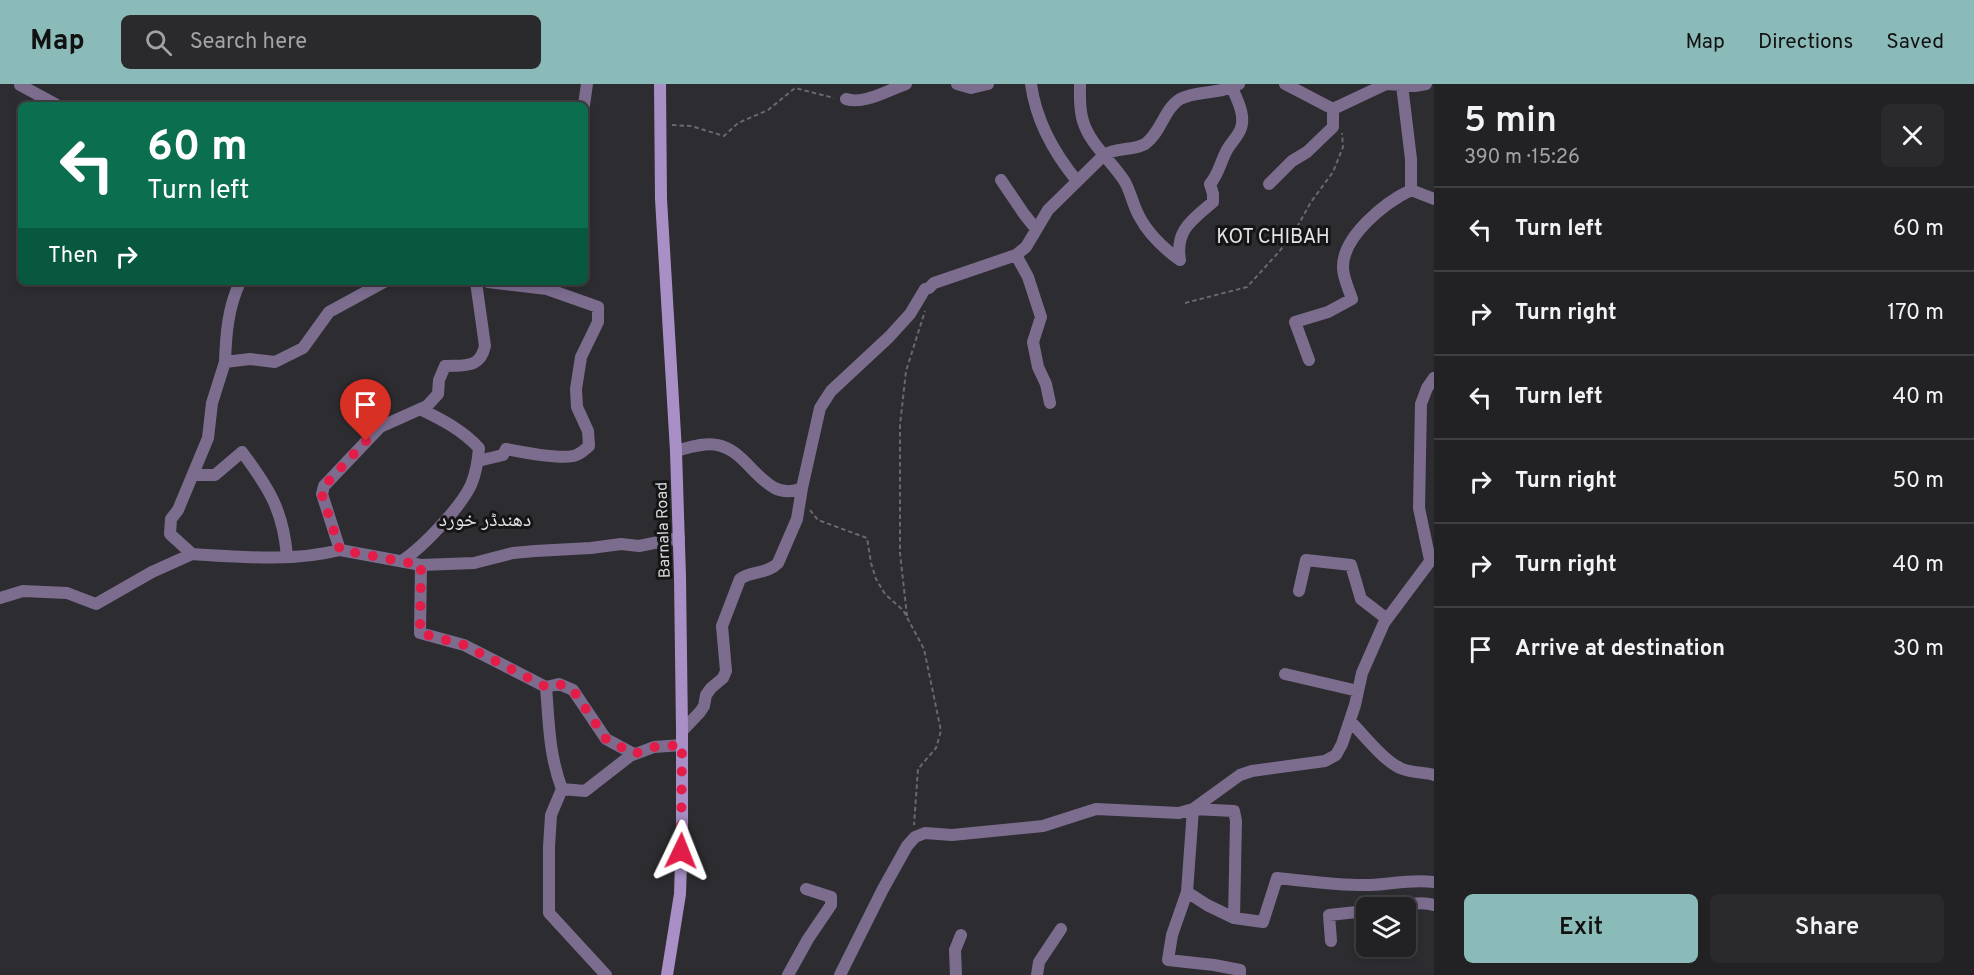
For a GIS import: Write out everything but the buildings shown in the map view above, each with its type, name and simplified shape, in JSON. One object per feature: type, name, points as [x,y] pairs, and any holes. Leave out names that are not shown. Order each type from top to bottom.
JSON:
[{"type":"main road","name":"Barnala Road","points":[[660,84],[661,199],[679,538],[682,731],[680,894],[667,975]]},
{"type":"street","points":[[6,84],[20,85],[51,102]]},
{"type":"street","points":[[584,102],[587,84]]},
{"type":"street","points":[[846,99],[855,102],[906,84]]},
{"type":"street","points":[[957,84],[971,88],[988,84]]},
{"type":"street","points":[[1031,84],[1033,98],[1045,132],[1061,162],[1077,182]]},
{"type":"street","points":[[682,731],[704,706],[711,688],[723,678],[726,671],[722,626],[741,579],[746,575],[774,568],[798,519],[802,488],[820,408],[831,391],[889,337],[910,314],[925,289],[1016,255],[1026,247],[1048,210],[1104,155],[1145,143],[1154,135],[1171,108],[1180,100],[1191,95],[1225,91],[1236,86],[1242,115],[1240,132],[1224,154],[1215,179],[1210,184],[1214,194],[1213,202],[1191,219],[1180,239],[1178,247],[1180,260],[1160,245],[1148,231],[1138,215],[1125,182],[1104,155],[1090,136],[1083,122],[1080,108],[1080,84]]},
{"type":"street","points":[[1285,84],[1333,109]]},
{"type":"street","points":[[1333,109],[1386,84],[1415,86],[1426,84]]},
{"type":"street","points":[[1402,85],[1411,190]]},
{"type":"street","points":[[1269,184],[1292,160],[1307,152],[1333,127],[1333,109]]},
{"type":"street","points":[[1001,180],[1036,229]]},
{"type":"street","points":[[1309,360],[1296,322],[1328,312],[1352,299],[1343,268],[1346,254],[1360,228],[1396,197],[1411,190],[1434,199]]},
{"type":"street","points":[[1016,255],[1028,277],[1041,317],[1034,342],[1038,367],[1046,384],[1050,403]]},
{"type":"street","points":[[192,554],[170,534],[171,519],[178,510],[208,438],[212,403],[225,362],[228,315],[239,285]]},
{"type":"street","points":[[225,362],[250,359],[275,362],[303,348],[329,312],[378,285]]},
{"type":"street","points":[[340,550],[322,495],[324,486],[380,427],[427,406],[438,394],[439,380],[445,366],[475,363],[483,356],[485,346],[476,285]]},
{"type":"street","points":[[477,461],[503,455],[506,449],[526,454],[572,457],[589,446],[588,431],[578,407],[576,389],[581,357],[598,322],[598,307],[547,289],[513,285]]},
{"type":"street","points":[[1240,975],[1240,970],[1231,968],[1168,960],[1172,935],[1187,892],[1193,809],[1240,775],[1252,771],[1325,761],[1336,755],[1350,721],[1362,673],[1387,619],[1432,558],[1419,508],[1421,404],[1434,378]]},
{"type":"street","points":[[402,561],[431,536],[462,500],[476,473],[479,448],[468,436],[449,422],[420,409]]},
{"type":"street","points":[[675,451],[704,445],[717,445],[731,450],[767,484],[783,492],[802,488]]},
{"type":"street","points":[[193,475],[215,475],[242,452],[274,498],[285,535],[287,556]]},
{"type":"street","points":[[0,598],[23,591],[67,592],[96,604],[152,572],[192,554],[255,559],[327,554],[340,550],[421,565],[474,562],[513,553],[535,551],[621,544],[639,546],[679,538]]},
{"type":"street","points":[[1299,591],[1305,560],[1351,565],[1361,599],[1387,619]]},
{"type":"street","points":[[421,565],[420,633],[464,645],[546,687],[559,684],[573,690],[606,739],[634,754]]},
{"type":"street","points":[[1285,674],[1358,691]]},
{"type":"street","points":[[546,687],[554,766],[562,789],[551,815],[549,913],[606,975]]},
{"type":"street","points":[[1350,721],[1390,761],[1402,769],[1434,775]]},
{"type":"street","points":[[562,789],[585,791],[634,754],[654,747],[682,745]]},
{"type":"street","points":[[840,975],[907,846],[915,837],[925,832],[952,835],[1044,826],[1096,809],[1179,813],[1193,809],[1234,811],[1236,821],[1234,918]]},
{"type":"street","points":[[1187,892],[1234,918],[1263,922],[1277,878],[1370,885],[1414,880],[1434,882]]},
{"type":"street","points":[[788,975],[808,939],[831,905],[831,897],[806,889]]},
{"type":"street","points":[[1416,904],[1434,905]]},
{"type":"street","points":[[1331,941],[1329,915],[1356,912]]},
{"type":"street","points":[[1037,975],[1039,962],[1061,929]]},
{"type":"street","points":[[956,975],[956,950],[961,935]]},
{"type":"path","points":[[660,126],[691,126],[724,136],[738,123],[768,110],[795,88],[846,99]]},
{"type":"path","points":[[1185,303],[1229,293],[1247,286],[1292,236],[1311,202],[1333,172],[1343,147],[1342,134],[1335,121],[1333,109]]},
{"type":"path","points":[[908,619],[900,553],[900,425],[906,371],[926,315],[925,289]]},
{"type":"path","points":[[802,488],[807,495],[810,510],[818,520],[867,538],[876,579],[885,594],[903,610],[924,649],[941,731],[936,748],[918,769],[914,818],[915,837]]},
{"type":"district","name":"KOT CHIBAH","points":[[1273,236]]},
{"type":"district","name":"دھندڈر خورد","points":[[485,519]]},
{"type":"route","points":[[366,441],[324,486],[322,495],[340,550],[421,565],[420,633],[464,645],[546,687],[559,684],[573,690],[606,739],[634,754],[654,747],[682,745],[681,851]]}]
